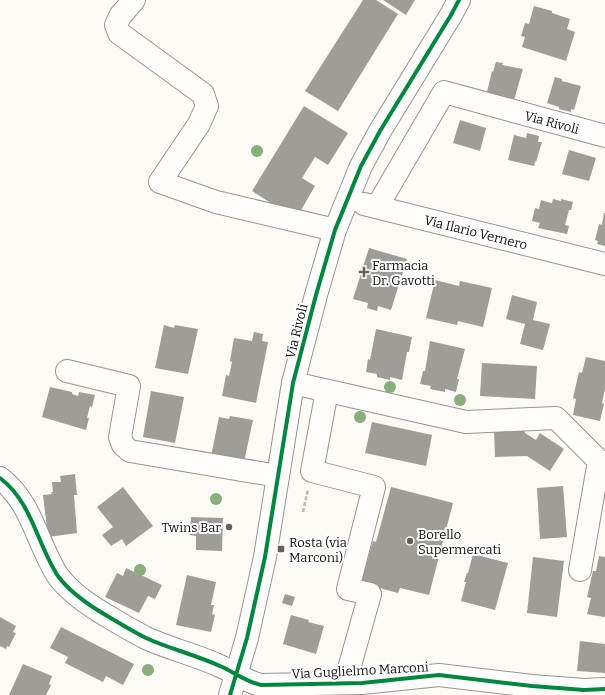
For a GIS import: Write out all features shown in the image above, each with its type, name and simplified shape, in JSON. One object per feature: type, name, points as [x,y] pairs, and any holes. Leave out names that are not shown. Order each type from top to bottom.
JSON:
[{"type":"street","points":[[134,0],[120,16],[116,25],[119,33],[203,94],[207,106],[200,124],[160,182],[230,206],[336,230]]},
{"type":"street","name":"Via Rivoli","points":[[233,685],[247,638],[266,557],[294,383],[316,295],[336,230],[361,166],[380,131],[459,0]]},
{"type":"street","name":"Via Rivoli","points":[[377,207],[444,92],[605,136]]},
{"type":"street","name":"Via Ilario Vernero","points":[[347,199],[605,264]]},
{"type":"street","points":[[67,371],[129,386],[120,437],[123,445],[130,451],[278,476]]},
{"type":"street","points":[[294,383],[466,422],[556,418],[599,461],[580,570]]},
{"type":"street","points":[[327,391],[312,471],[374,487],[348,589],[370,594],[345,683]]},
{"type":"street","name":"Via Guglielmo Marconi","points":[[0,478],[18,495],[54,570],[65,585],[79,598],[146,638],[220,666],[233,685],[254,683],[261,685],[345,683],[439,675],[532,686],[584,690],[605,689]]},
{"type":"path","points":[[303,512],[312,471]]},
{"type":"building","points":[[363,0],[376,0],[398,14],[338,111],[305,91]]},
{"type":"building","points":[[383,0],[415,0],[406,15]]},
{"type":"building","points":[[534,6],[552,11],[552,13],[570,19],[567,29],[575,32],[566,61],[522,47],[525,37],[521,36],[525,23],[529,24]]},
{"type":"building","points":[[496,62],[503,63],[502,65],[523,69],[514,100],[487,92],[492,71],[493,72]]},
{"type":"building","points":[[555,77],[562,79],[562,81],[581,86],[574,110],[571,109],[571,112],[559,109],[559,107],[547,103]]},
{"type":"building","points":[[304,106],[348,133],[328,165],[315,157],[302,178],[315,186],[296,219],[252,191]]},
{"type":"building","points":[[460,120],[486,128],[480,151],[453,143]]},
{"type":"building","points":[[527,133],[539,136],[538,142],[542,142],[534,166],[508,160],[514,135],[526,138]]},
{"type":"building","points":[[569,150],[596,158],[589,181],[562,174]]},
{"type":"building","points":[[553,199],[573,202],[565,225],[569,226],[567,234],[538,228],[540,223],[532,221],[535,208],[539,209],[541,200],[552,203]]},
{"type":"building","points":[[604,213],[605,246],[597,244],[598,241],[595,240],[599,224],[602,225]]},
{"type":"building","points":[[369,248],[407,259],[391,310],[378,306],[377,311],[367,308],[368,303],[353,299]]},
{"type":"building","points":[[435,280],[459,286],[460,281],[492,288],[483,327],[458,321],[457,325],[426,318]]},
{"type":"building","points":[[512,295],[537,302],[533,320],[550,324],[543,350],[520,344],[525,324],[506,319]]},
{"type":"building","points":[[164,325],[174,328],[175,325],[198,329],[188,374],[155,368]]},
{"type":"building","points":[[376,329],[412,337],[409,352],[407,352],[402,380],[390,377],[390,380],[377,377],[377,374],[366,372]]},
{"type":"building","points":[[254,332],[263,334],[262,341],[268,342],[256,403],[222,396],[226,375],[229,376],[232,362],[230,361],[234,338],[252,341]]},
{"type":"building","points":[[430,341],[465,349],[457,379],[459,379],[456,392],[445,389],[445,392],[430,389],[431,386],[420,384],[423,371],[425,371]]},
{"type":"building","points":[[586,357],[605,361],[605,389],[602,403],[604,404],[600,421],[573,415],[576,399],[573,398],[579,372],[582,373]]},
{"type":"building","points":[[482,363],[537,366],[535,399],[480,396]]},
{"type":"building","points":[[50,387],[72,392],[72,394],[78,396],[79,392],[95,395],[92,407],[90,406],[86,430],[42,417]]},
{"type":"building","points":[[151,391],[184,397],[175,443],[143,437]]},
{"type":"building","points":[[230,416],[253,420],[244,462],[211,456],[219,417],[229,419]]},
{"type":"building","points":[[372,422],[432,435],[426,466],[365,453]]},
{"type":"building","points":[[524,429],[525,433],[536,440],[540,433],[564,449],[550,471],[527,456],[495,457],[494,430]]},
{"type":"building","points":[[75,474],[77,495],[74,495],[77,533],[48,537],[43,495],[52,494],[52,482],[61,482],[60,476]]},
{"type":"building","points":[[563,486],[567,537],[540,539],[537,488]]},
{"type":"building","points":[[123,487],[153,526],[126,546],[122,539],[111,546],[102,535],[113,527],[97,507]]},
{"type":"building","name":"Borello Supermercati","points":[[391,487],[453,503],[429,595],[400,588],[398,593],[361,583],[373,541],[376,542]]},
{"type":"building","points":[[191,517],[223,518],[222,551],[196,550],[196,536],[190,535]]},
{"type":"building","points":[[473,554],[508,563],[495,610],[461,601],[466,582],[464,582]]},
{"type":"building","points":[[599,556],[605,557],[604,617],[587,614],[591,598],[587,597],[593,571],[596,571]]},
{"type":"building","points":[[533,557],[564,561],[557,617],[527,613]]},
{"type":"building","points":[[126,568],[162,585],[155,599],[148,596],[139,613],[105,597],[117,573],[123,576]]},
{"type":"building","points":[[187,575],[216,582],[211,605],[214,605],[212,614],[215,615],[211,632],[176,625]]},
{"type":"building","points":[[285,594],[295,597],[292,606],[282,603]]},
{"type":"building","points":[[291,615],[309,620],[308,622],[324,626],[316,654],[283,644]]},
{"type":"building","points":[[0,617],[16,626],[13,632],[16,633],[9,647],[7,646],[6,649],[0,646]]},
{"type":"building","points":[[61,627],[134,664],[123,685],[106,676],[103,682],[65,663],[68,657],[50,648]]},
{"type":"building","points":[[580,641],[605,644],[605,673],[577,671]]},
{"type":"building","points":[[23,664],[52,676],[49,684],[51,685],[46,695],[9,695]]},
{"type":"cycle path","points":[[230,695],[247,638],[265,557],[293,383],[335,230],[361,166],[380,131],[459,0]]},
{"type":"cycle path","points":[[0,478],[20,499],[58,576],[77,595],[99,611],[146,638],[211,662],[256,684],[362,683],[439,675],[532,686],[584,690],[605,689]]},
{"type":"place","name":"Farmacia Dr. Gavotti","points":[[364,272]]},
{"type":"place","name":"Twins Bar","points":[[229,527]]},
{"type":"place","name":"Borello Supermercati","points":[[410,541]]},
{"type":"place","name":"Rosta (via Marconi)","points":[[281,549]]}]
